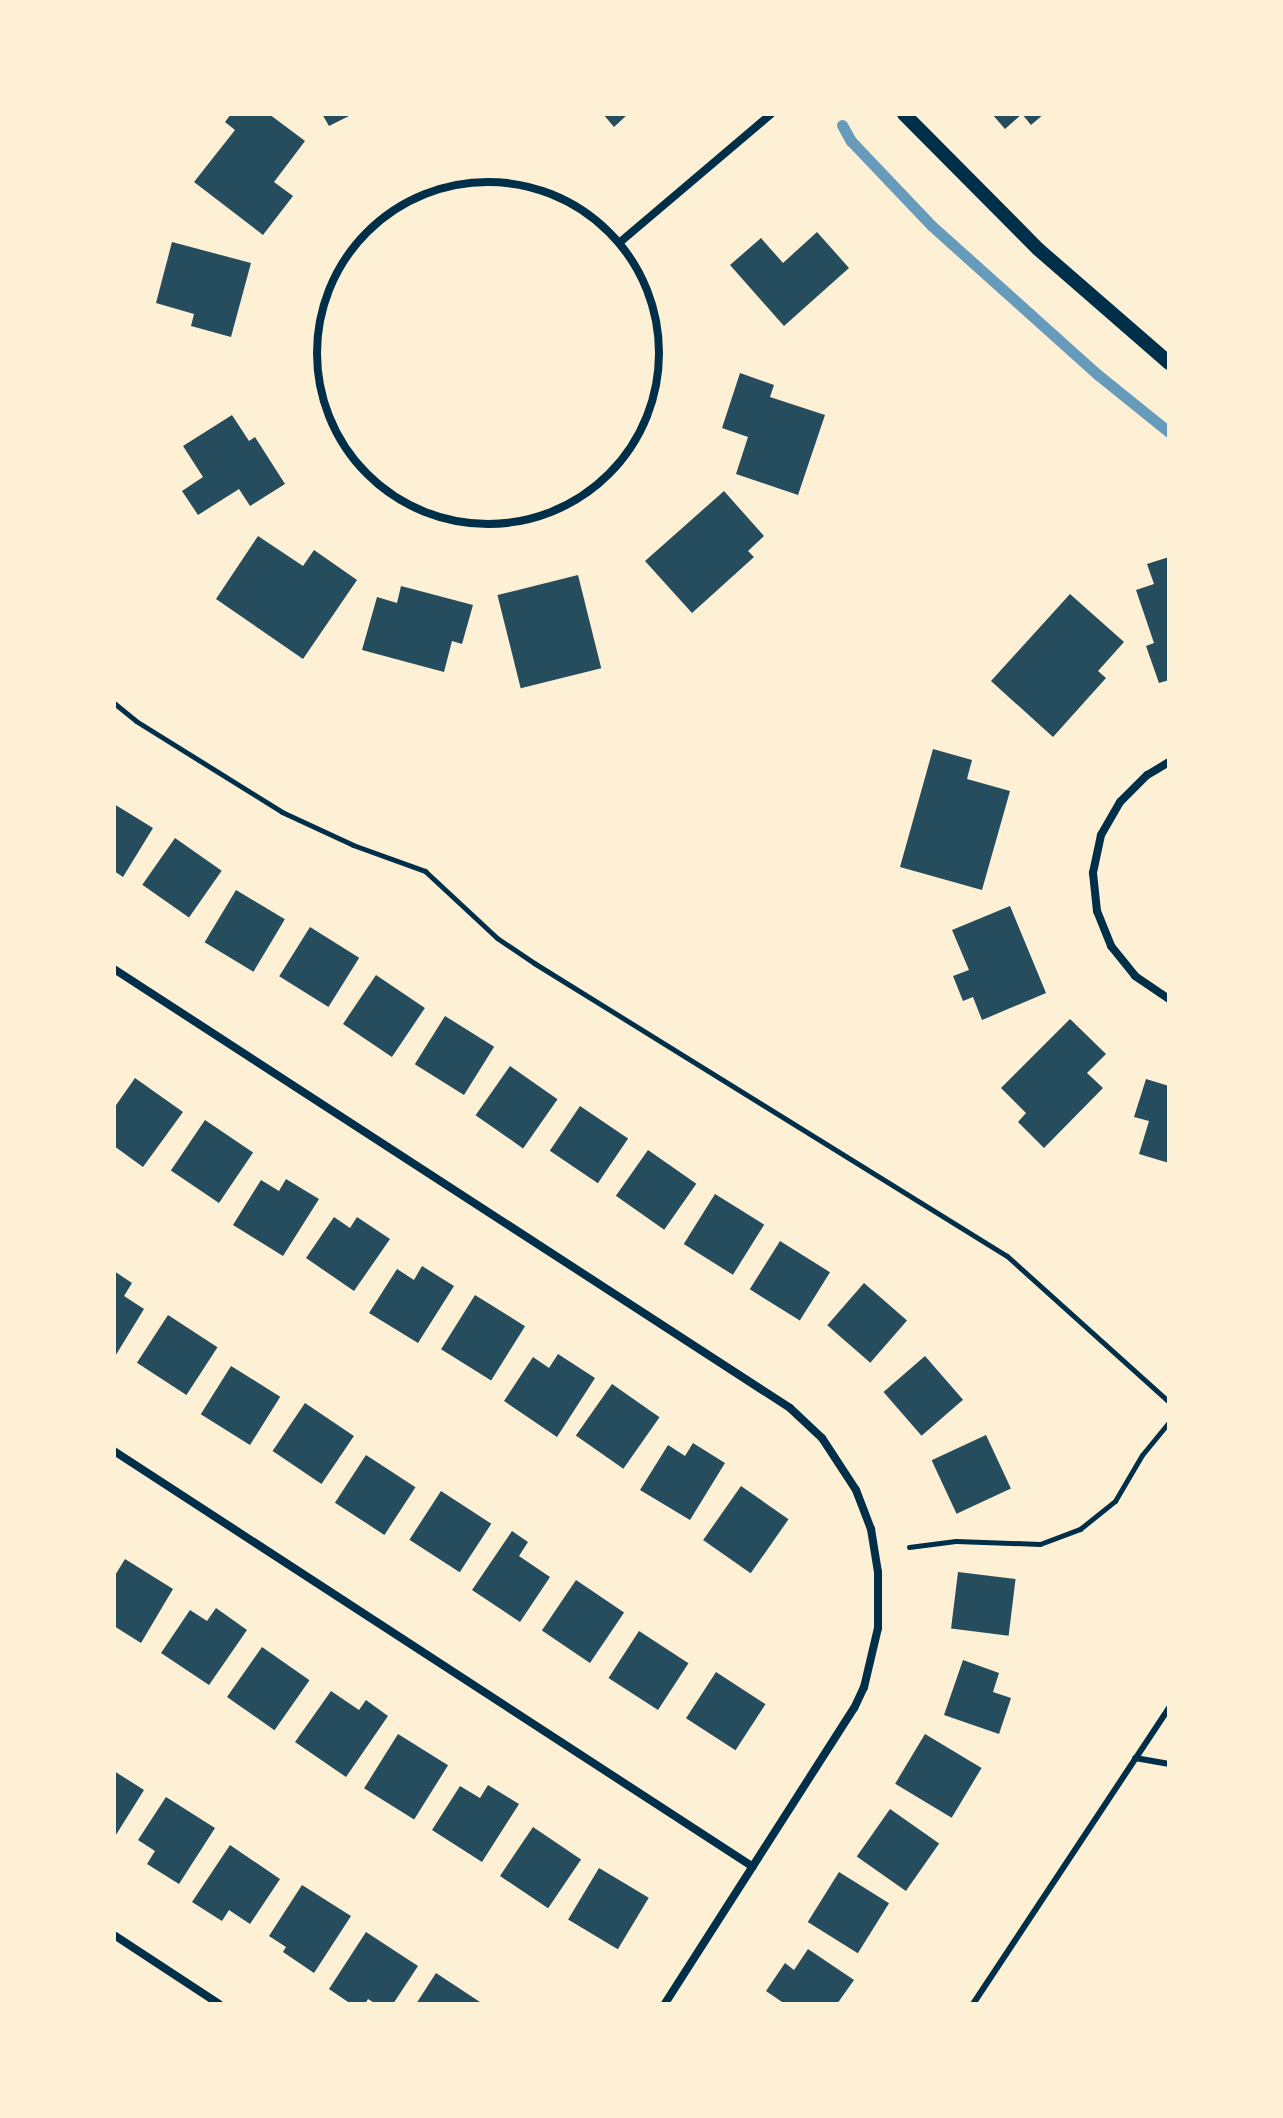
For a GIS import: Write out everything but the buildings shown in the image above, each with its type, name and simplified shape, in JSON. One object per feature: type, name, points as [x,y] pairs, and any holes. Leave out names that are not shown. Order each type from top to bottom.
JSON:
[{"type":"street","points":[[619,243],[771,114]]},
{"type":"street","points":[[904,114],[1038,249],[1169,363]]},
{"type":"street","points":[[497,182],[556,195],[590,215],[619,243],[632,260],[651,298],[660,361],[645,424],[608,476],[555,512],[514,523],[482,525],[450,521],[410,507],[360,468],[328,416],[316,357],[321,317],[330,288],[344,261],[369,230],[419,196],[457,185],[497,182]]},
{"type":"street","points":[[1169,762],[1132,787],[1120,802],[1101,835],[1093,873],[1097,911],[1111,946],[1135,976],[1169,999]]},
{"type":"street","points":[[114,969],[790,1408],[822,1438],[842,1465],[865,1512],[875,1547],[879,1599],[875,1649],[854,1708],[665,2004]]},
{"type":"street","points":[[114,1451],[753,1867]]},
{"type":"street","points":[[114,1935],[219,2004]]},
{"type":"lane","points":[[973,2004],[1169,1708]]},
{"type":"lane","points":[[1135,1758],[1169,1764]]},
{"type":"path","points":[[114,703],[149,730],[282,812],[353,845],[425,871],[497,938],[534,963],[1007,1256],[1169,1402]]},
{"type":"path","points":[[909,1547],[956,1541],[1040,1544],[1080,1529],[1115,1501],[1142,1455],[1169,1422]]},
{"type":"waterway","points":[[842,125],[851,141],[932,226],[1097,374],[1169,432]]}]
